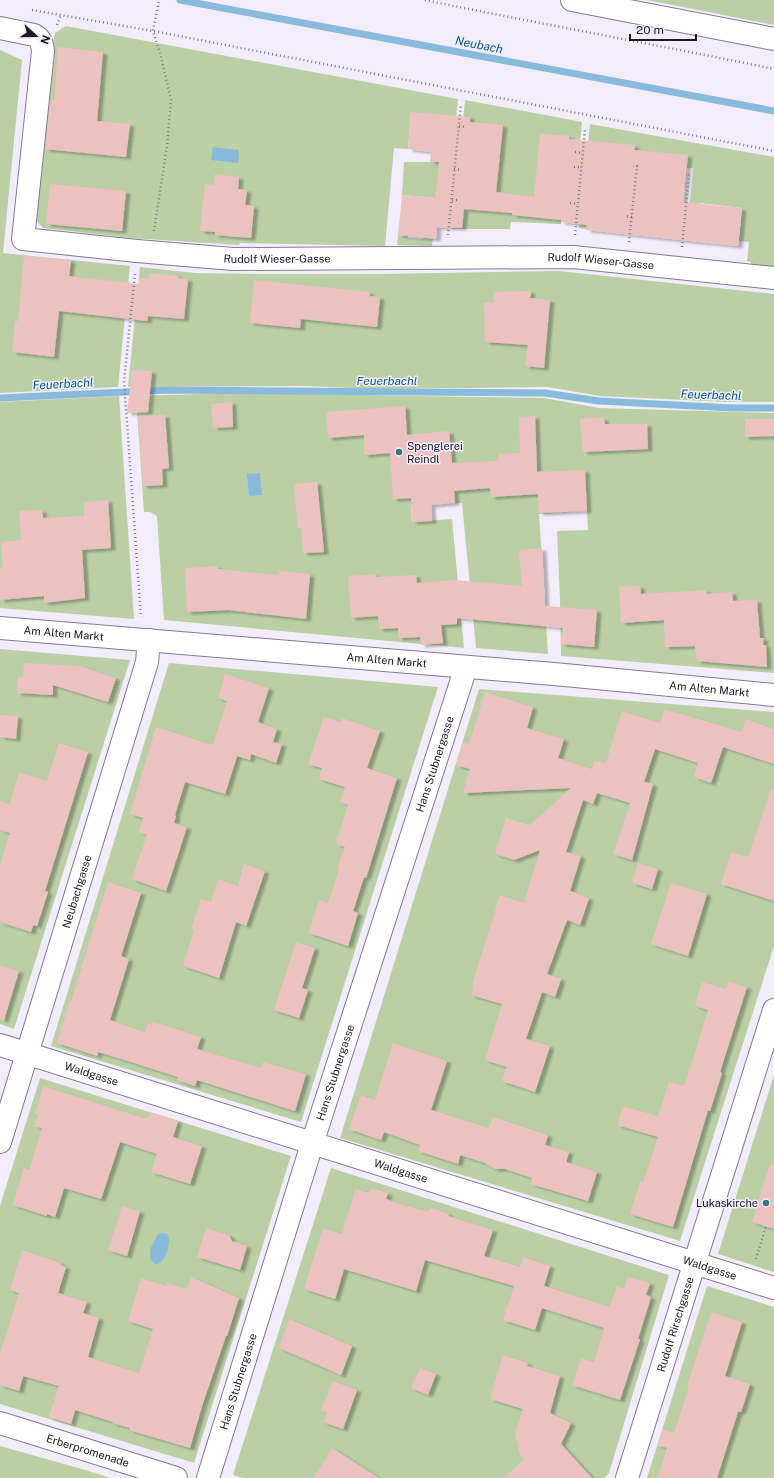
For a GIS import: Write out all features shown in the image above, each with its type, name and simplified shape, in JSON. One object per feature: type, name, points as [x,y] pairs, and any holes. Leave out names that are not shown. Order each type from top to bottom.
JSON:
[{"type":"street","points":[[572,0],[774,39]]},
{"type":"street","name":"Rudolf Wieser-Gasse","points":[[0,28],[34,35],[42,43],[43,51],[23,239],[233,260],[573,257],[774,278]]},
{"type":"street","name":"Am Alten Markt","points":[[0,628],[561,675],[774,695]]},
{"type":"street","name":"Neubachgasse","points":[[0,1142],[147,662],[146,640]]},
{"type":"street","name":"Hans Stubnergasse","points":[[208,1478],[312,1144],[466,667]]},
{"type":"street","name":"Rudolf Rirschgasse","points":[[627,1478],[774,1010]]},
{"type":"street","name":"Waldgasse","points":[[0,1045],[774,1288]]},
{"type":"street","name":"Erberpromenade","points":[[0,1423],[176,1478]]},
{"type":"path","points":[[146,640],[124,382],[143,252],[156,219],[167,146],[171,100],[162,57],[153,31],[159,0]]},
{"type":"path","points":[[425,0],[685,50],[774,69]]},
{"type":"path","points":[[31,10],[153,31],[774,151]]},
{"type":"path","points":[[446,258],[461,104]]},
{"type":"path","points":[[459,126],[466,127]]},
{"type":"path","points":[[573,257],[585,130]]},
{"type":"path","points":[[576,152],[583,154]]},
{"type":"path","points":[[627,262],[637,166],[633,166]]},
{"type":"path","points":[[574,167],[582,167]]},
{"type":"path","points":[[454,169],[461,170]]},
{"type":"path","points":[[680,268],[683,223],[689,174],[686,174]]},
{"type":"path","points":[[452,200],[458,200]]},
{"type":"path","points":[[570,203],[578,204]]},
{"type":"path","points":[[627,216],[632,217]]},
{"type":"path","points":[[749,1280],[766,1226]]},
{"type":"green space","points":[[647,0],[774,0],[774,25]]},
{"type":"green space","points":[[66,26],[458,99],[453,149],[411,112],[408,149],[394,148],[385,246],[240,243],[239,245],[131,238],[43,228],[34,218],[52,49],[55,33]]},
{"type":"green space","points":[[0,50],[22,60],[3,253],[130,266],[118,387],[0,393]]},
{"type":"green space","points":[[465,100],[582,122],[574,203],[562,215],[561,224],[511,222],[510,229],[452,229]]},
{"type":"green space","points":[[590,124],[774,157],[774,269],[751,267],[751,262],[747,261],[749,242],[739,241],[742,208],[700,203],[696,234],[687,233],[693,168],[687,168],[685,190],[677,190],[587,229],[579,228]]},
{"type":"green space","points":[[404,162],[451,162],[436,193],[436,198],[402,195]]},
{"type":"green space","points":[[398,235],[408,236],[408,238],[433,238],[432,246],[397,245]]},
{"type":"green space","points":[[140,267],[195,273],[254,274],[383,274],[559,271],[774,294],[774,402],[726,402],[600,396],[547,387],[370,389],[307,386],[128,387]]},
{"type":"green space","points":[[232,393],[544,398],[599,408],[774,413],[774,673],[561,656],[557,531],[588,530],[587,511],[539,514],[548,654],[476,648],[462,503],[411,506],[412,522],[452,519],[464,648],[164,620],[157,516],[150,512],[144,512],[136,396]]},
{"type":"green space","points":[[119,396],[134,619],[0,608],[0,402]]},
{"type":"green space","points":[[0,649],[130,660],[14,1029],[0,1024]]},
{"type":"green space","points":[[169,663],[438,687],[301,1122],[51,1046]]},
{"type":"green space","points":[[479,689],[774,712],[774,946],[680,1241],[340,1138]]},
{"type":"green space","points":[[774,1075],[774,1272],[718,1254]]},
{"type":"green space","points":[[40,1078],[291,1156],[194,1463],[0,1404],[0,1206]]},
{"type":"green space","points":[[331,1168],[669,1275],[609,1473],[604,1478],[541,1478],[525,1460],[504,1478],[243,1478],[233,1475]]},
{"type":"green space","points":[[707,1286],[774,1307],[774,1478],[647,1478]]},
{"type":"green space","points":[[0,1446],[89,1471],[110,1478],[0,1478]]},
{"type":"water","points":[[213,147],[239,150],[238,163],[211,160]]},
{"type":"water","points":[[260,473],[262,495],[249,496],[247,474]]},
{"type":"water","points":[[158,1234],[167,1234],[169,1238],[168,1246],[162,1261],[155,1264],[150,1259],[150,1249]]},
{"type":"building","points":[[58,47],[103,52],[97,121],[130,124],[126,157],[45,149],[50,100],[54,101]]},
{"type":"building","points":[[411,112],[470,117],[470,122],[503,125],[496,192],[534,197],[540,133],[569,136],[569,139],[635,145],[634,150],[688,155],[683,202],[742,208],[738,246],[586,230],[587,225],[561,222],[561,220],[512,215],[512,213],[464,209],[462,228],[437,227],[436,239],[398,235],[402,195],[436,198],[439,162],[430,162],[431,152],[408,149]]},
{"type":"building","points":[[215,174],[239,177],[238,189],[247,190],[245,205],[254,206],[251,238],[215,235],[215,232],[200,231],[205,184],[214,185]]},
{"type":"building","points":[[50,184],[126,191],[122,231],[46,224]]},
{"type":"building","points":[[24,256],[71,260],[69,276],[139,284],[139,278],[149,279],[150,273],[178,276],[178,278],[188,279],[184,319],[148,316],[147,321],[59,311],[54,357],[12,352],[15,321],[18,321]]},
{"type":"building","points":[[254,280],[370,292],[369,296],[380,297],[377,327],[301,319],[300,328],[250,323]]},
{"type":"building","points":[[531,291],[530,298],[550,300],[544,368],[525,366],[528,345],[485,342],[484,303],[494,302],[493,292]]},
{"type":"building","points":[[132,370],[152,371],[148,412],[127,413]]},
{"type":"building","points":[[232,402],[233,427],[213,428],[211,404]]},
{"type":"building","points":[[405,406],[407,435],[449,431],[452,463],[492,461],[498,460],[498,454],[520,453],[519,417],[535,416],[537,472],[585,470],[587,511],[539,513],[538,494],[491,497],[490,488],[454,491],[455,503],[431,505],[432,521],[412,522],[411,498],[393,499],[390,453],[364,455],[364,435],[328,438],[326,412]]},
{"type":"building","points":[[165,415],[169,468],[162,469],[163,485],[143,486],[138,416]]},
{"type":"building","points":[[604,418],[605,424],[647,424],[648,449],[583,452],[580,419]]},
{"type":"building","points":[[745,419],[774,419],[774,436],[745,437]]},
{"type":"building","points":[[317,482],[324,552],[303,553],[301,528],[298,528],[294,484]]},
{"type":"building","points":[[108,500],[111,548],[82,550],[85,598],[44,603],[44,596],[0,600],[0,568],[3,568],[1,542],[21,540],[19,511],[42,510],[43,518],[84,516],[84,502]]},
{"type":"building","points":[[542,548],[545,606],[597,610],[594,647],[561,644],[563,628],[457,618],[457,624],[441,625],[443,643],[421,645],[420,637],[398,638],[398,628],[379,629],[378,616],[351,618],[348,576],[375,574],[376,577],[416,575],[417,583],[455,580],[522,586],[519,550]]},
{"type":"building","points":[[217,566],[218,569],[278,575],[279,571],[310,574],[306,619],[228,610],[187,612],[185,568]]},
{"type":"building","points":[[640,586],[641,594],[706,590],[707,594],[732,592],[733,601],[757,600],[760,638],[764,638],[763,645],[766,645],[767,667],[697,661],[695,646],[665,647],[664,620],[621,623],[619,587]]},
{"type":"building","points":[[24,663],[80,666],[116,678],[108,702],[53,685],[53,695],[17,693],[18,677],[23,677]]},
{"type":"building","points":[[225,674],[269,688],[258,722],[277,729],[273,742],[282,744],[276,763],[251,754],[250,760],[237,756],[225,794],[185,782],[174,823],[187,827],[166,891],[132,879],[147,835],[139,832],[143,818],[130,814],[156,727],[213,745],[227,701],[218,698]]},
{"type":"building","points":[[485,692],[533,707],[527,728],[564,739],[558,758],[592,769],[595,760],[606,763],[622,711],[660,723],[665,709],[742,732],[746,719],[774,729],[774,764],[723,747],[711,783],[694,777],[698,763],[655,749],[644,782],[653,784],[632,860],[613,854],[630,803],[597,793],[593,804],[583,800],[566,852],[581,856],[570,891],[589,898],[580,925],[567,920],[547,974],[561,979],[555,997],[542,992],[526,1039],[550,1046],[535,1092],[502,1081],[507,1067],[485,1060],[502,1004],[471,995],[474,985],[472,985],[500,895],[524,903],[540,850],[514,860],[495,854],[506,818],[530,825],[571,788],[463,793],[470,769],[456,765],[463,742],[469,744]]},
{"type":"building","points":[[0,715],[18,716],[16,739],[0,737]]},
{"type":"building","points":[[324,717],[341,722],[342,718],[380,731],[367,768],[397,778],[366,878],[364,877],[353,911],[358,913],[348,946],[309,933],[319,900],[328,903],[339,870],[337,869],[345,847],[336,844],[348,805],[340,802],[345,787],[319,779],[322,768],[308,764]]},
{"type":"building","points":[[59,743],[88,752],[45,891],[48,892],[37,926],[33,925],[31,932],[0,922],[0,865],[10,833],[0,830],[0,801],[10,804],[19,772],[47,781]]},
{"type":"building","points":[[771,789],[774,790],[774,901],[721,884],[731,852],[748,857]]},
{"type":"building","points":[[638,863],[658,869],[652,889],[632,883]]},
{"type":"building","points":[[244,864],[265,871],[246,926],[236,922],[219,978],[183,966],[194,930],[191,929],[201,899],[211,902],[218,879],[238,886]]},
{"type":"building","points":[[108,882],[141,893],[121,956],[129,959],[110,1020],[145,1032],[148,1024],[151,1025],[152,1021],[201,1037],[197,1049],[261,1068],[263,1062],[306,1074],[295,1111],[197,1080],[195,1086],[177,1080],[178,1077],[115,1057],[98,1052],[97,1056],[57,1043]]},
{"type":"building","points":[[671,883],[707,894],[688,956],[651,944]]},
{"type":"building","points":[[296,942],[315,948],[302,988],[308,990],[299,1018],[274,1010]]},
{"type":"building","points":[[0,965],[19,971],[4,1020],[0,1019]]},
{"type":"building","points":[[729,981],[747,987],[720,1072],[722,1073],[710,1111],[708,1110],[673,1227],[630,1214],[640,1182],[643,1183],[658,1137],[617,1125],[623,1106],[658,1116],[669,1082],[684,1086],[708,1010],[695,1006],[702,982],[726,989]]},
{"type":"building","points":[[393,1043],[447,1061],[431,1110],[489,1128],[493,1117],[548,1135],[545,1145],[569,1152],[566,1162],[597,1172],[588,1201],[531,1184],[532,1178],[505,1169],[495,1169],[485,1163],[460,1155],[458,1164],[418,1151],[420,1145],[384,1132],[381,1140],[349,1129],[361,1095],[375,1100]]},
{"type":"building","points":[[43,1086],[147,1119],[150,1112],[178,1121],[173,1137],[202,1146],[190,1184],[151,1172],[157,1154],[120,1142],[101,1199],[64,1188],[55,1217],[47,1214],[47,1216],[13,1205],[24,1168],[29,1170],[42,1128],[34,1126],[38,1115],[35,1114]]},
{"type":"building","name":"Lukaskirche","points":[[770,1164],[774,1165],[774,1229],[752,1222]]},
{"type":"building","points":[[371,1188],[388,1193],[386,1199],[397,1203],[428,1212],[431,1208],[449,1214],[448,1216],[493,1230],[484,1256],[520,1267],[523,1257],[550,1266],[544,1286],[610,1307],[617,1286],[624,1289],[628,1277],[650,1283],[646,1295],[651,1297],[638,1339],[640,1339],[620,1400],[572,1385],[581,1358],[594,1362],[604,1328],[542,1308],[535,1330],[503,1320],[514,1286],[425,1260],[416,1291],[344,1269],[335,1299],[304,1289],[323,1228],[342,1234],[356,1189],[369,1193]]},
{"type":"building","points":[[122,1206],[140,1211],[127,1256],[108,1250]]},
{"type":"building","points":[[206,1228],[229,1235],[232,1241],[247,1246],[240,1270],[197,1257]]},
{"type":"building","points":[[22,1250],[61,1263],[60,1265],[66,1267],[58,1293],[87,1302],[83,1313],[99,1318],[88,1357],[139,1373],[153,1329],[128,1321],[141,1278],[167,1286],[167,1283],[187,1289],[191,1277],[239,1298],[202,1406],[190,1448],[129,1430],[130,1428],[75,1410],[71,1424],[49,1417],[59,1386],[23,1376],[19,1391],[0,1385],[0,1354],[19,1293],[10,1290]]},
{"type":"building","points":[[711,1312],[742,1322],[725,1376],[750,1384],[741,1412],[738,1412],[717,1478],[658,1478],[667,1448],[657,1445],[663,1429],[674,1433],[689,1387],[687,1386]]},
{"type":"building","points":[[289,1319],[352,1346],[341,1375],[279,1348]]},
{"type":"building","points":[[503,1355],[528,1363],[527,1366],[560,1376],[550,1413],[571,1423],[561,1444],[592,1478],[504,1478],[525,1460],[520,1455],[515,1434],[523,1409],[490,1399]]},
{"type":"building","points":[[420,1368],[436,1374],[428,1395],[411,1388]]},
{"type":"building","points":[[333,1381],[357,1390],[343,1429],[323,1422],[327,1413],[321,1410]]},
{"type":"building","points":[[332,1448],[379,1478],[314,1478]]},
{"type":"waterway","name":"Neubach","points":[[180,0],[774,111]]},
{"type":"waterway","name":"Feuerbachl","points":[[0,398],[168,390],[545,393],[599,401],[732,408],[774,408]]},
{"type":"place","name":"Spenglerei Reindl","points":[[399,452]]},
{"type":"place","name":"Lukaskirche","points":[[766,1203]]}]
